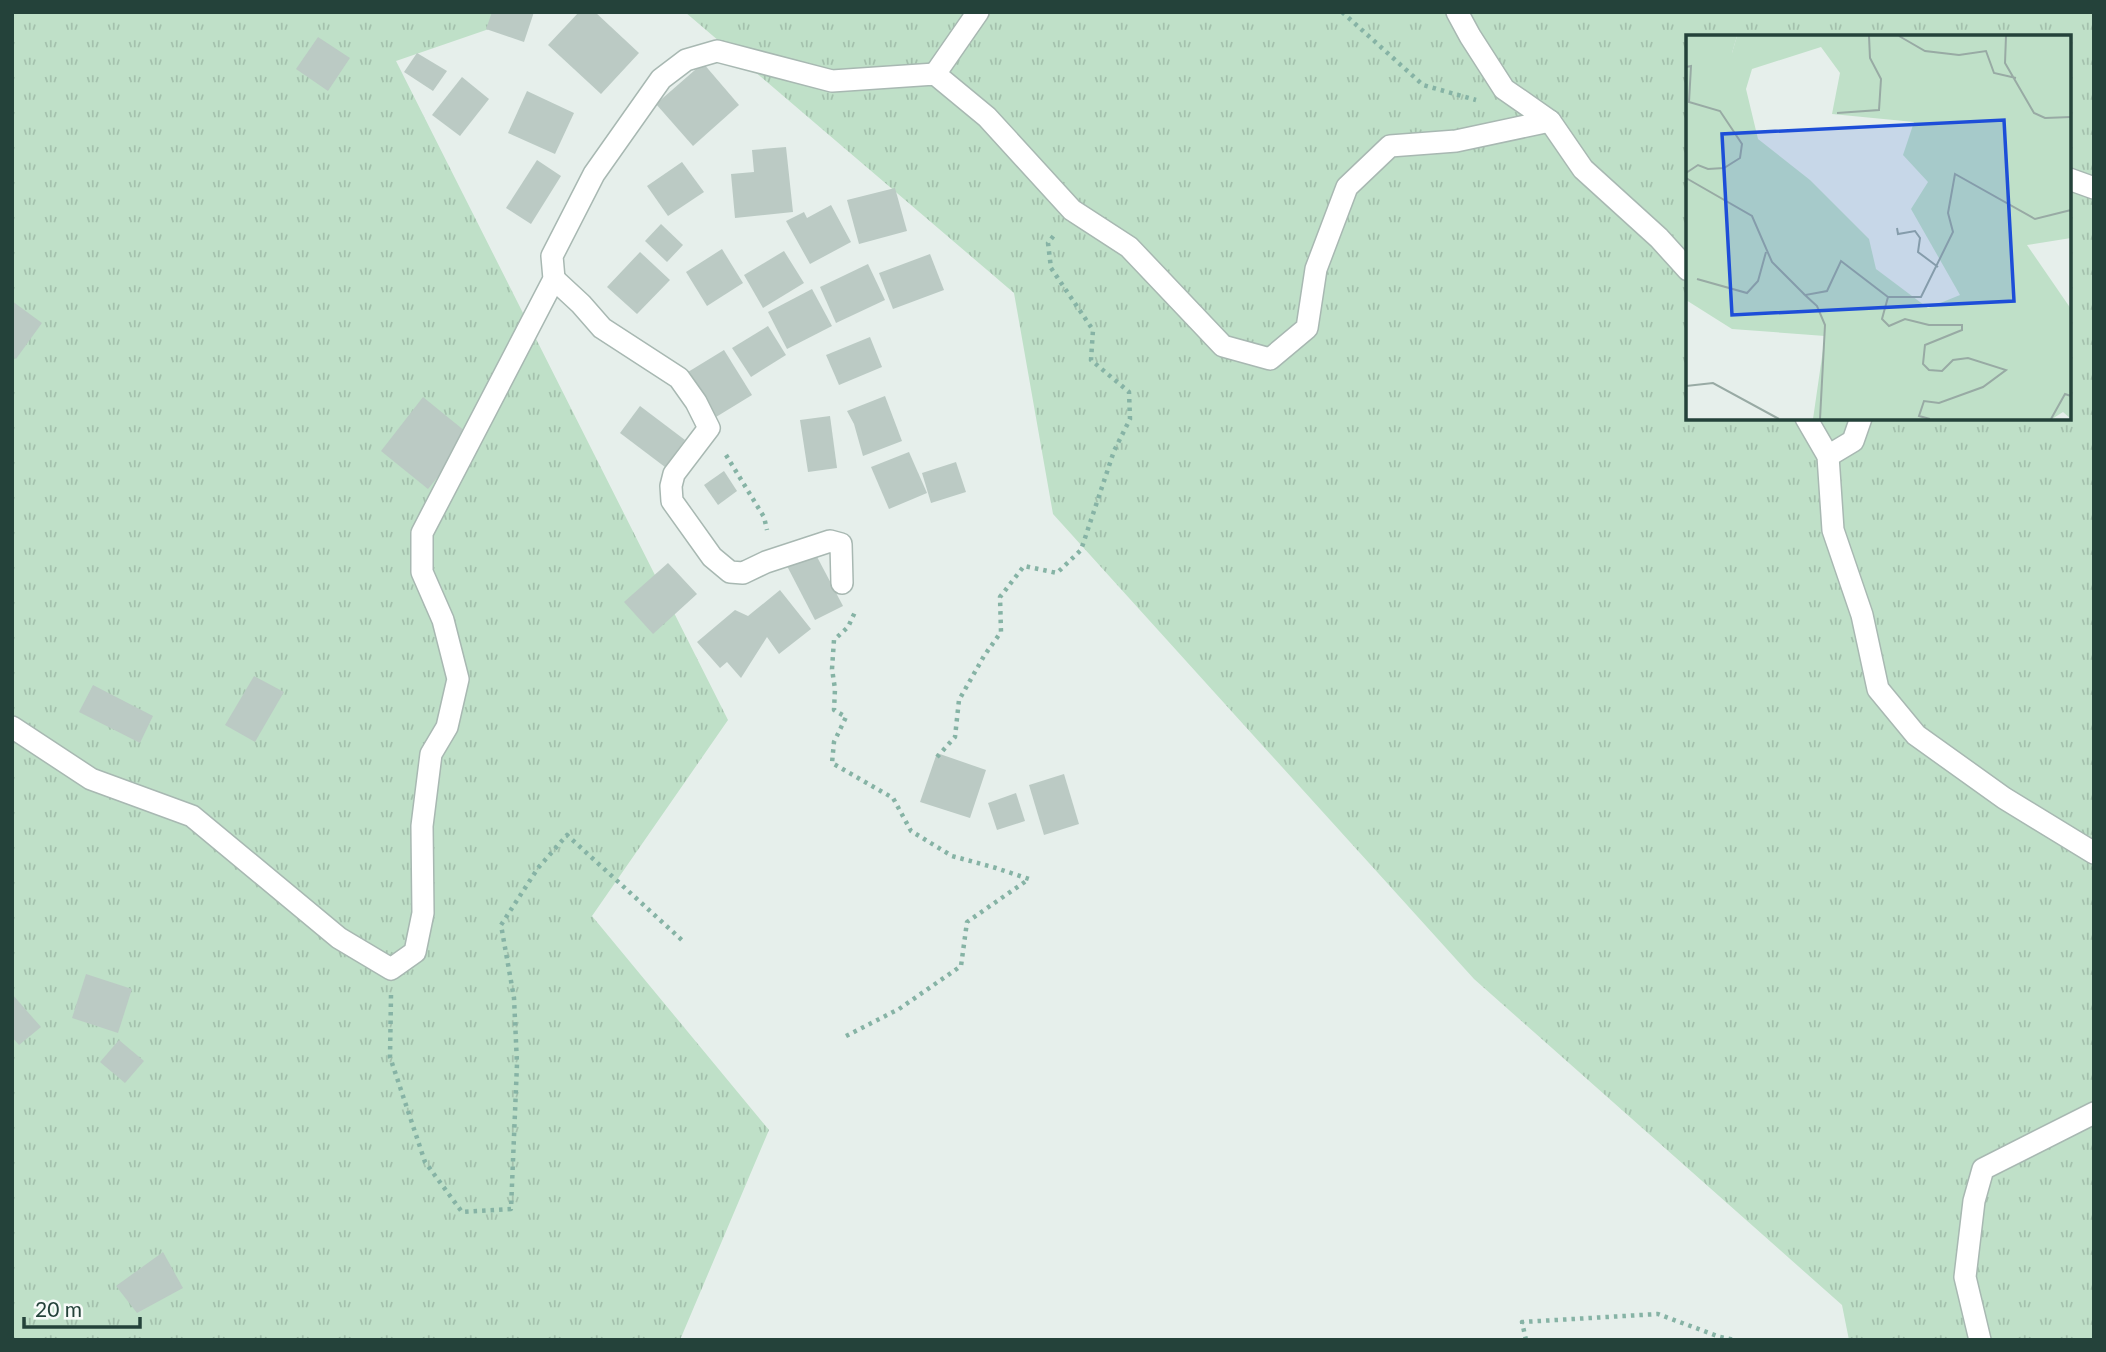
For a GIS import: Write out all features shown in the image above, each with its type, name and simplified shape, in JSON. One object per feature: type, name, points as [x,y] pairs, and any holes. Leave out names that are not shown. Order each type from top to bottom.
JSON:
[{"type":"street","points":[[935,74],[978,12]]},
{"type":"street","points":[[1457,12],[1504,89],[1550,121],[1583,169],[1659,238],[1686,268]]},
{"type":"street","points":[[12,727],[91,779],[192,816],[339,938],[391,969],[415,952],[424,914],[422,826],[431,754],[447,726],[458,679],[443,620],[422,572],[422,533],[554,279],[552,256],[594,174],[661,79],[686,60],[717,51],[832,81],[935,74],[988,117],[1072,210],[1129,247],[1223,346],[1270,359],[1307,328],[1316,269],[1347,187],[1390,146],[1456,141],[1550,121]]},
{"type":"street","points":[[2071,180],[2094,188]]},
{"type":"street","points":[[554,279],[582,304],[602,328],[679,378],[696,402],[709,428],[674,474],[671,486],[672,501],[712,557],[730,572],[743,573],[766,562],[836,541],[841,544],[842,583]]},
{"type":"street","points":[[1807,420],[1828,456],[1833,530],[1862,615],[1878,689],[1916,735],[2004,799],[2094,853]]},
{"type":"street","points":[[1828,456],[1853,441],[1860,420]]},
{"type":"street","points":[[1980,1340],[1965,1277],[1973,1201],[1983,1169],[2094,1113]]},
{"type":"path","points":[[1342,12],[1423,85],[1487,103]]},
{"type":"path","points":[[937,757],[955,737],[959,700],[1001,632],[1000,597],[1024,566],[1057,573],[1081,550],[1114,452],[1130,419],[1129,392],[1091,360],[1093,330],[1051,268],[1048,243],[1072,210]]},
{"type":"path","points":[[709,428],[764,517],[768,531],[766,562]]},
{"type":"path","points":[[842,583],[859,605],[848,627],[834,640],[834,710],[846,717],[834,742],[832,763],[893,798],[911,831],[952,856],[996,867],[1029,880],[967,922],[961,967],[899,1009],[846,1036]]},
{"type":"path","points":[[391,969],[390,1057],[425,1162],[462,1212],[511,1209],[517,1064],[514,998],[501,925],[538,868],[567,835],[684,942]]},
{"type":"path","points":[[1526,1340],[1522,1322],[1658,1314],[1734,1340]]},
{"type":"green space","points":[[12,12],[538,12],[396,61],[728,720],[592,916],[769,1130],[680,1340],[12,1340]]},
{"type":"green space","points":[[685,12],[2094,12],[2094,1340],[1849,1340],[1842,1305],[1474,979],[1053,514],[1014,293]]},
{"type":"building","points":[[492,12],[534,12],[524,42],[486,29]]},
{"type":"building","points":[[579,12],[595,12],[639,53],[601,94],[548,45]]},
{"type":"building","points":[[318,37],[350,58],[328,91],[296,69]]},
{"type":"building","points":[[417,53],[447,71],[433,91],[404,72]]},
{"type":"building","points":[[703,63],[739,105],[693,146],[656,104]]},
{"type":"building","points":[[462,77],[489,99],[460,136],[432,115]]},
{"type":"building","points":[[527,91],[574,113],[555,154],[508,133]]},
{"type":"building","points":[[786,147],[793,212],[735,218],[731,174],[754,172],[752,150]]},
{"type":"building","points":[[537,160],[561,176],[531,224],[506,208]]},
{"type":"building","points":[[682,162],[704,192],[668,216],[647,186]]},
{"type":"building","points":[[895,188],[907,231],[859,244],[847,200]]},
{"type":"building","points":[[831,205],[851,242],[810,264],[786,221],[804,212],[807,218]]},
{"type":"building","points":[[661,224],[683,245],[667,262],[645,241]]},
{"type":"building","points":[[722,249],[743,283],[707,306],[686,272]]},
{"type":"building","points":[[784,251],[804,283],[763,308],[744,275]]},
{"type":"building","points":[[640,252],[670,280],[637,314],[607,287]]},
{"type":"building","points":[[930,254],[944,290],[893,309],[879,273]]},
{"type":"building","points":[[868,264],[885,300],[836,323],[820,287]]},
{"type":"building","points":[[812,289],[832,326],[787,349],[768,312]]},
{"type":"building","points":[[12,301],[42,323],[16,359],[12,356]]},
{"type":"building","points":[[768,326],[786,355],[751,377],[732,348]]},
{"type":"building","points":[[870,337],[882,367],[839,385],[826,355]]},
{"type":"building","points":[[724,350],[752,395],[716,417],[688,372]]},
{"type":"building","points":[[885,396],[902,441],[863,456],[854,424],[847,411]]},
{"type":"building","points":[[423,397],[471,436],[428,489],[381,451]]},
{"type":"building","points":[[640,406],[685,440],[665,467],[620,433]]},
{"type":"building","points":[[830,416],[837,468],[808,472],[800,420]]},
{"type":"building","points":[[909,452],[927,493],[889,509],[871,467]]},
{"type":"building","points":[[956,462],[966,492],[931,503],[922,473]]},
{"type":"building","points":[[724,471],[737,491],[718,505],[704,485]]},
{"type":"building","points":[[815,553],[843,606],[815,620],[787,566]]},
{"type":"building","points":[[668,563],[697,594],[653,634],[624,602]]},
{"type":"building","points":[[780,590],[811,629],[779,654],[767,637],[741,678],[727,662],[720,668],[697,642],[735,610],[748,616]]},
{"type":"building","points":[[254,676],[284,692],[255,742],[225,725]]},
{"type":"building","points":[[93,685],[153,716],[140,743],[79,712]]},
{"type":"building","points":[[937,753],[986,770],[970,818],[920,802]]},
{"type":"building","points":[[1064,774],[1079,824],[1044,835],[1029,785]]},
{"type":"building","points":[[1016,793],[1025,821],[997,830],[988,803]]},
{"type":"building","points":[[86,974],[132,989],[118,1033],[72,1018]]},
{"type":"building","points":[[12,994],[41,1027],[19,1045],[12,1037]]},
{"type":"building","points":[[119,1040],[144,1061],[125,1083],[100,1062]]},
{"type":"building","points":[[163,1252],[183,1288],[137,1313],[116,1286]]}]
